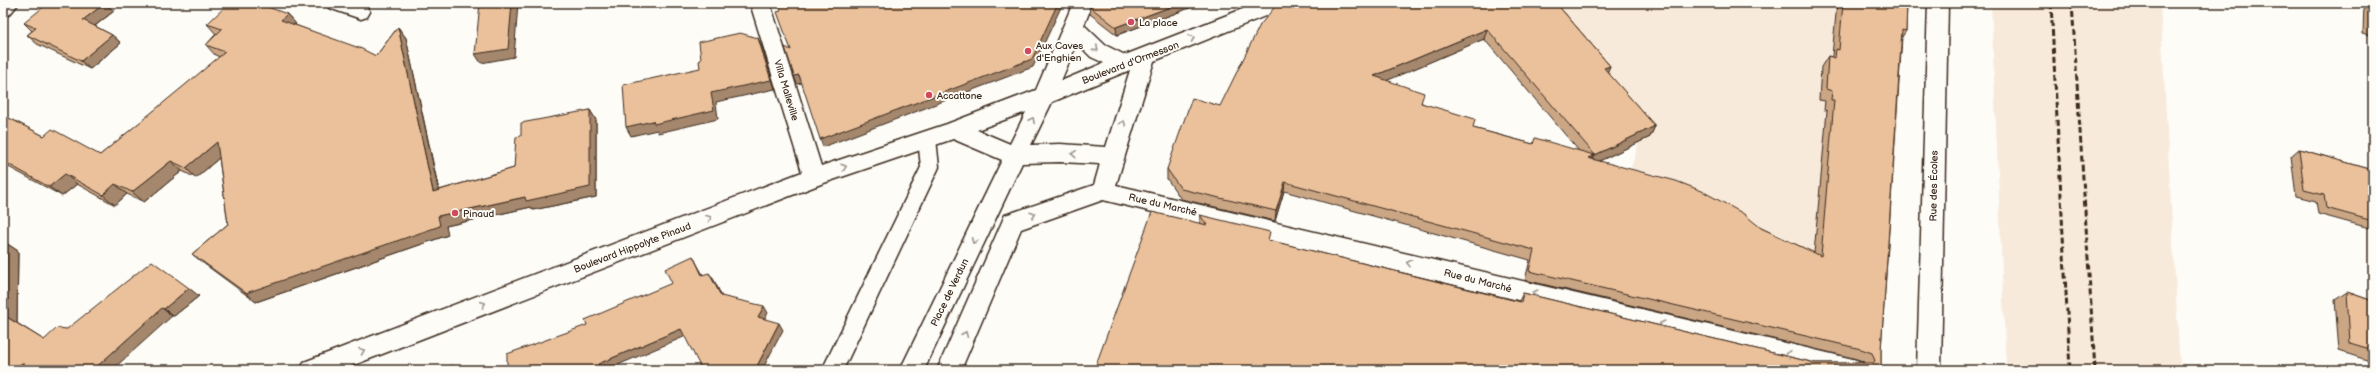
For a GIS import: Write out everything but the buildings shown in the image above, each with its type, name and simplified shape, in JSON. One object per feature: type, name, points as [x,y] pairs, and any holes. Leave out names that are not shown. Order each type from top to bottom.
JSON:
[{"type":"street","points":[[3,9],[9,3]]},
{"type":"street","name":"Villa Malleville","points":[[760,3],[814,177]]},
{"type":"street","points":[[1014,155],[1044,96],[1084,3]]},
{"type":"street","name":"Boulevard d'Ormesson","points":[[1044,96],[1278,3]]},
{"type":"street","name":"Rue des Écoles","points":[[1929,370],[1938,3]]},
{"type":"street","points":[[1073,27],[1098,52],[1124,64]]},
{"type":"street","points":[[986,214],[1013,222],[1103,190],[1145,56]]},
{"type":"street","name":"Boulevard Hippolyte Pinaud","points":[[313,370],[814,177],[954,130],[1044,96]]},
{"type":"street","points":[[954,130],[1014,155],[1060,153],[1113,156]]},
{"type":"street","name":"Place de Verdun","points":[[912,370],[1014,155]]},
{"type":"street","name":"Rue du Marché","points":[[1103,190],[1853,370]]},
{"type":"street","points":[[949,370],[1013,222]]},
{"type":"lane","points":[[335,3],[361,12]]},
{"type":"lane","points":[[832,370],[930,167],[927,139]]},
{"type":"shaded area","points":[[1512,3],[1904,3],[1898,121],[1885,285],[1801,344],[1589,301],[1638,146]]},
{"type":"shaded area","points":[[1991,3],[2160,3],[2180,370],[2006,370]]},
{"type":"railway","points":[[2051,3],[2070,370]]},
{"type":"railway","points":[[2072,3],[2095,370]]},
{"type":"place","name":"La place","points":[[1131,22]]},
{"type":"place","name":"Aux Caves d'Enghien","points":[[1028,51]]},
{"type":"place","name":"Accattone","points":[[929,95]]},
{"type":"place","name":"Pinaud","points":[[455,213]]}]
